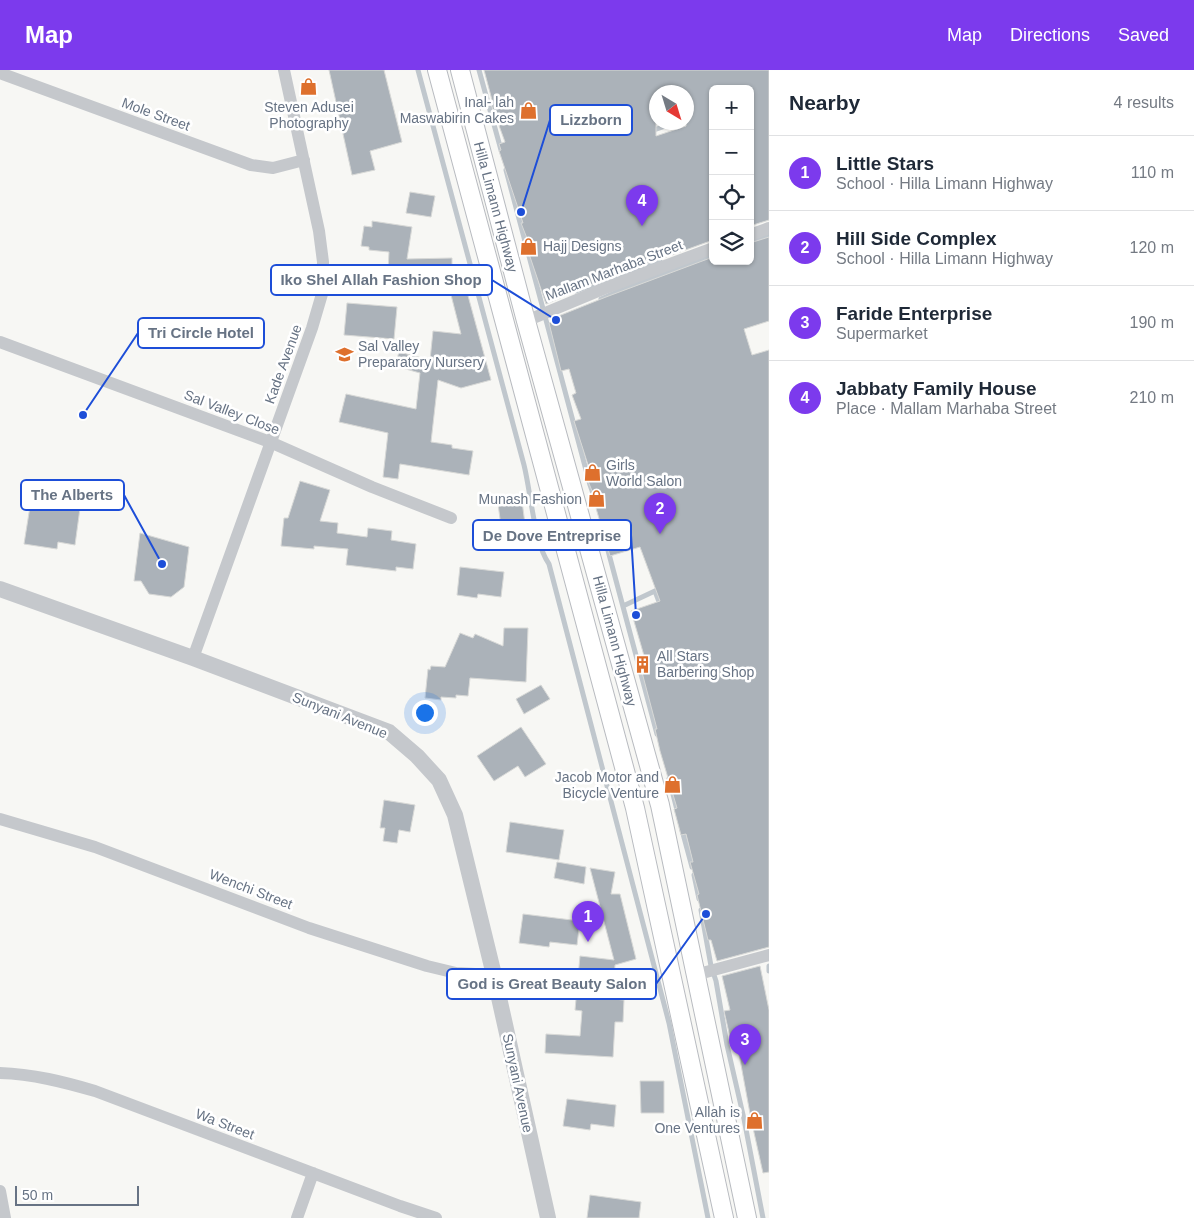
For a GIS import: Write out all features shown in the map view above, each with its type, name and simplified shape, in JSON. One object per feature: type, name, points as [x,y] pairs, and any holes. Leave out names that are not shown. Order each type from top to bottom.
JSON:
[{"type":"main road","name":"Hilla Limann Highway","points":[[437,70],[635,808],[724,1218]]},
{"type":"main road","name":"Hilla Limann Highway","points":[[460,70],[526,320],[660,805],[747,1218]]},
{"type":"street","name":"Kade Avenue","points":[[193,658],[312,328],[322,294],[323,262],[319,232],[284,70]]},
{"type":"street","name":"Mole Street","points":[[0,73],[251,165],[273,168],[304,160]]},
{"type":"street","points":[[754,234],[769,228]]},
{"type":"street","name":"Mallam Marhaba Street","points":[[526,320],[709,249]]},
{"type":"street","name":"Sal Valley Close","points":[[0,342],[270,442],[451,518]]},
{"type":"street","name":"Sunyani Avenue","points":[[0,589],[193,658],[389,732],[417,756],[439,780],[455,815],[494,975],[548,1218]]},
{"type":"street","name":"Wenchi Street","points":[[0,818],[95,847],[308,928],[427,966],[456,973],[494,975]]},
{"type":"street","points":[[695,975],[769,954]]},
{"type":"street","name":"Wa Street","points":[[0,1073],[60,1081],[95,1091],[436,1218]]},
{"type":"street","points":[[297,1218],[313,1172]]},
{"type":"street","points":[[0,1191],[5,1218]]},
{"type":"building","points":[[329,70],[384,70],[402,142],[370,151],[375,170],[352,175]]},
{"type":"building","points":[[484,70],[769,70],[769,220],[754,225],[754,85],[709,85],[709,241],[600,281],[546,304],[525,242],[528,241],[521,223],[523,223],[499,151],[501,150],[499,144],[505,142],[490,101],[492,100]]},
{"type":"building","points":[[410,192],[435,196],[431,217],[406,213]]},
{"type":"building","points":[[372,221],[412,227],[407,259],[452,258],[452,273],[461,270],[491,380],[461,388],[438,380],[431,442],[473,451],[469,475],[400,464],[398,479],[383,477],[388,433],[339,422],[346,394],[416,409],[420,373],[395,366],[399,352],[430,360],[433,331],[461,334],[449,287],[396,292],[395,273],[388,273],[389,252],[369,250],[369,247],[361,246],[364,226],[372,227]]},
{"type":"building","points":[[769,237],[769,321],[744,329],[752,355],[769,350],[769,947],[717,961],[711,940],[708,940],[697,895],[699,894],[690,862],[693,862],[686,834],[681,835],[674,809],[677,808],[660,751],[655,729],[657,729],[639,661],[645,659],[631,611],[660,601],[640,547],[610,556],[593,498],[595,498],[585,474],[589,472],[589,468],[574,421],[581,419],[572,395],[576,393],[569,369],[561,371],[549,323],[552,322],[551,319],[709,258],[709,265],[754,265],[754,242]]},
{"type":"building","points":[[347,303],[397,307],[394,339],[344,335]]},
{"type":"building","points":[[300,481],[330,490],[320,521],[338,523],[337,533],[367,537],[368,528],[392,531],[391,540],[416,544],[413,569],[396,567],[396,571],[346,565],[348,549],[314,546],[314,549],[281,546],[284,518],[288,518]]},
{"type":"building","points":[[32,494],[81,501],[75,545],[58,542],[57,549],[24,544]]},
{"type":"building","points":[[522,501],[525,524],[501,526],[498,504]]},
{"type":"building","points":[[140,533],[189,547],[184,587],[171,597],[149,594],[141,581],[134,581]]},
{"type":"building","points":[[460,567],[504,572],[501,597],[478,594],[477,598],[457,595]]},
{"type":"building","points":[[504,628],[528,628],[526,682],[470,678],[468,696],[456,695],[456,698],[441,697],[441,700],[425,698],[428,669],[430,670],[431,666],[445,667],[460,633],[473,638],[475,634],[503,646]]},
{"type":"building","points":[[541,685],[550,699],[524,714],[516,699]]},
{"type":"building","points":[[521,727],[546,764],[525,777],[518,766],[494,781],[477,756]]},
{"type":"building","points":[[384,800],[415,805],[410,832],[399,830],[397,843],[383,841],[385,828],[380,828]]},
{"type":"building","points":[[510,822],[564,830],[559,860],[506,852]]},
{"type":"building","points":[[557,862],[586,867],[584,884],[554,878]]},
{"type":"building","points":[[590,868],[615,872],[611,894],[620,894],[636,959],[615,965],[613,999],[624,1000],[623,1022],[615,1022],[613,1057],[545,1053],[546,1034],[580,1036],[582,1011],[575,1010],[580,956],[614,960]]},
{"type":"building","points":[[523,914],[580,921],[577,945],[550,942],[549,947],[519,943]]},
{"type":"building","points":[[760,966],[769,1010],[769,1172],[763,1173],[737,1043],[735,1043],[734,1036],[730,1037],[724,1011],[730,1010],[722,976]]},
{"type":"building","points":[[640,1081],[664,1081],[664,1113],[641,1113]]},
{"type":"building","points":[[567,1099],[616,1105],[614,1127],[591,1124],[590,1130],[563,1126]]},
{"type":"building","points":[[590,1195],[641,1202],[639,1218],[587,1218]]},
{"type":"waterway","points":[[418,70],[524,465],[536,531],[549,564],[669,1023],[708,1218]]},
{"type":"waterway","points":[[479,70],[501,150]]},
{"type":"waterway","points":[[506,170],[596,502]]},
{"type":"waterway","points":[[754,241],[769,236]]},
{"type":"waterway","points":[[601,299],[637,283],[709,257]]},
{"type":"waterway","points":[[576,291],[660,261]]},
{"type":"waterway","points":[[602,528],[657,734]]},
{"type":"waterway","points":[[623,606],[657,590]]},
{"type":"waterway","points":[[655,591],[661,607]]},
{"type":"waterway","points":[[669,779],[678,814]]},
{"type":"waterway","points":[[682,830],[692,867]]},
{"type":"waterway","points":[[694,875],[699,899]]},
{"type":"waterway","points":[[701,910],[763,1218]]},
{"type":"waterway","points":[[769,966],[769,971]]},
{"type":"place","name":"Steven Adusei Photography","points":[[309,87]]},
{"type":"place","name":"Inal- lah Maswabirin Cakes","points":[[528,110]]},
{"type":"place","name":"Lizzborn","points":[[521,212]]},
{"type":"place","name":"Jabbaty Family House","points":[[642,226]]},
{"type":"place","name":"Hajj Designs","points":[[529,246]]},
{"type":"place","name":"Iko Shel Allah Fashion Shop","points":[[556,320]]},
{"type":"place","name":"Sal Valley Preparatory Nursery","points":[[344,354]]},
{"type":"place","name":"Tri Circle Hotel","points":[[83,415]]},
{"type":"place","name":"Girls World Salon","points":[[592,473]]},
{"type":"place","name":"Munash Fashion","points":[[596,499]]},
{"type":"place","name":"Hill Side Complex","points":[[660,534]]},
{"type":"place","name":"The Alberts","points":[[162,564]]},
{"type":"place","name":"De Dove Entreprise","points":[[636,615]]},
{"type":"place","name":"All Stars Barbering Shop","points":[[643,664]]},
{"type":"place","name":"Jacob Motor and Bicycle Venture","points":[[673,785]]},
{"type":"place","name":"God is Great Beauty Salon","points":[[706,914]]},
{"type":"place","name":"Little Stars","points":[[588,942]]},
{"type":"place","name":"Faride Enterprise","points":[[745,1065]]},
{"type":"place","name":"Allah is One Ventures","points":[[754,1120]]}]
